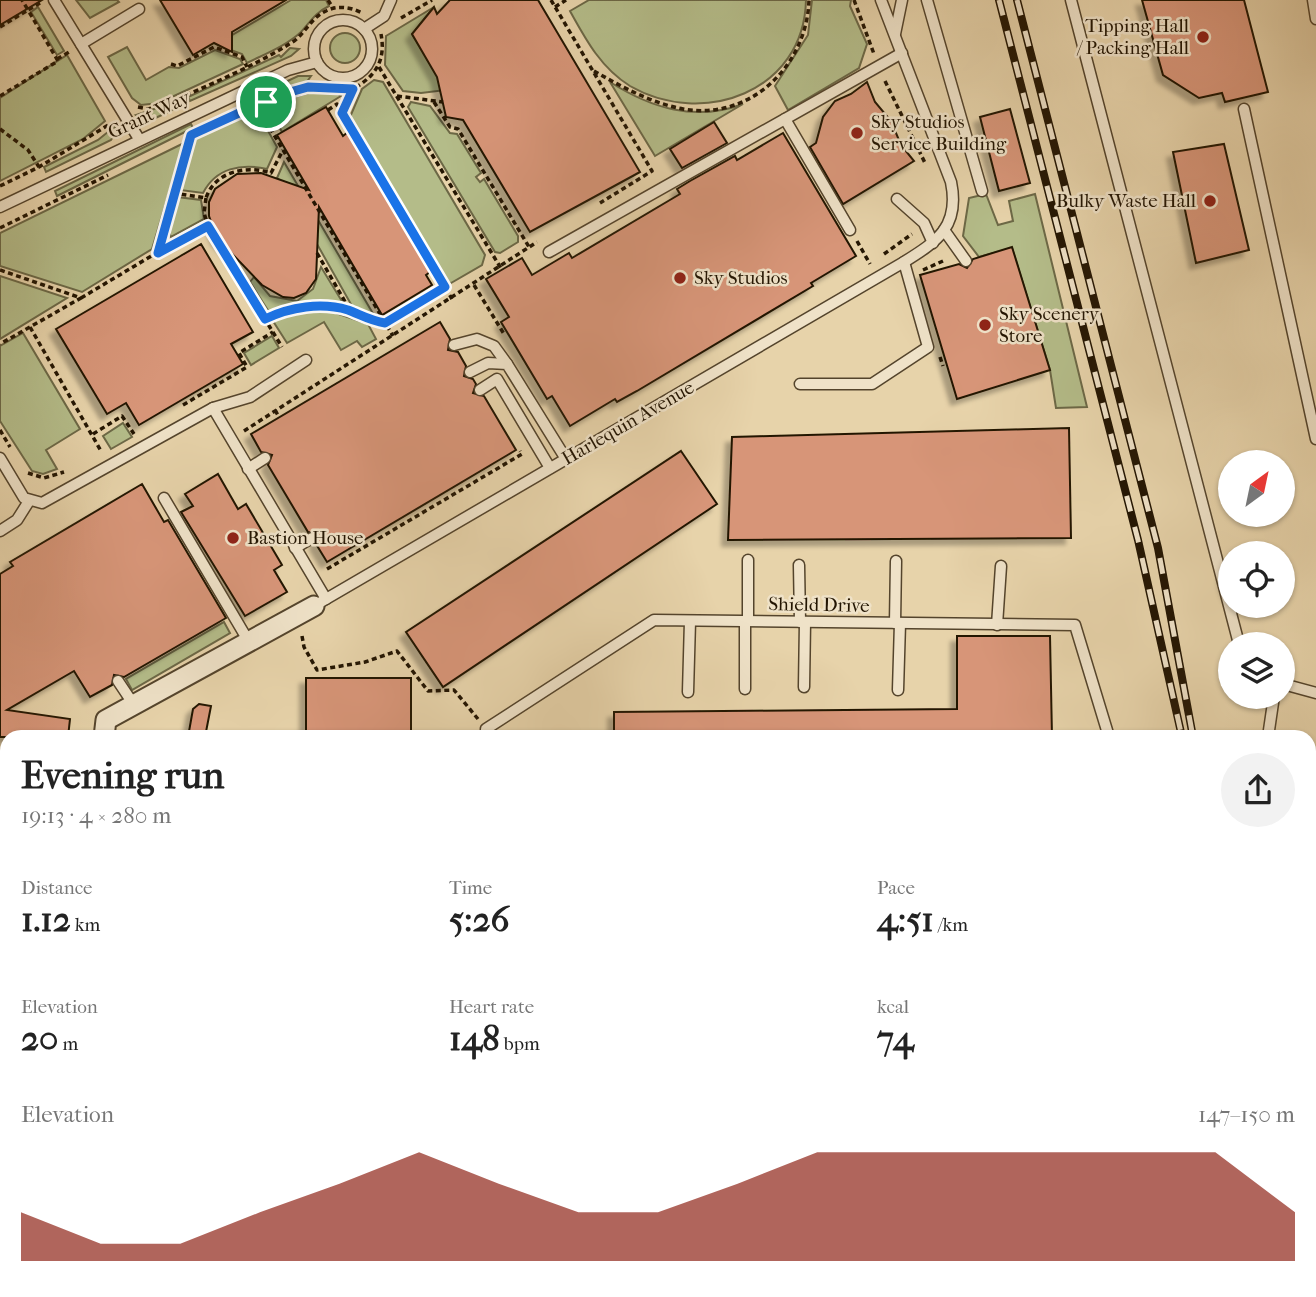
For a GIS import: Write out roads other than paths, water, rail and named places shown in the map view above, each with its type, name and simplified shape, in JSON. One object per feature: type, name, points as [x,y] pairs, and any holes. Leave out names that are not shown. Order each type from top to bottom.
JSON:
[{"type":"street","name":"Harlequin Avenue","points":[[105,730],[106,720],[320,603]]},
{"type":"lane","points":[[54,0],[139,139]]},
{"type":"lane","points":[[364,29],[379,19],[391,0]]},
{"type":"lane","name":"Harlequin Avenue","points":[[320,603],[933,243],[944,230],[954,209],[951,182],[881,0]]},
{"type":"lane","points":[[895,36],[902,0]]},
{"type":"lane","points":[[927,0],[982,191]]},
{"type":"lane","points":[[1071,0],[1236,632]]},
{"type":"lane","points":[[1312,0],[1316,19]]},
{"type":"lane","points":[[81,44],[139,9]]},
{"type":"lane","points":[[344,19],[364,29],[369,35],[372,53],[364,69],[356,75],[338,78],[330,75],[317,62],[314,42],[325,25],[344,19]]},
{"type":"lane","points":[[549,252],[902,53]]},
{"type":"lane","name":"Grant Way","points":[[0,207],[288,70],[317,62]]},
{"type":"lane","points":[[1244,109],[1316,439]]},
{"type":"lane","points":[[785,119],[850,230]]},
{"type":"lane","points":[[897,199],[924,223],[933,243]]},
{"type":"lane","points":[[944,230],[965,261]]},
{"type":"lane","points":[[800,384],[872,384],[928,347],[904,262]]},
{"type":"lane","points":[[454,345],[477,339],[494,346],[566,459]]},
{"type":"lane","points":[[0,458],[19,492],[29,501],[42,503],[213,408],[250,397],[306,360]]},
{"type":"lane","points":[[470,372],[488,363],[507,364]]},
{"type":"lane","points":[[480,390],[497,379],[550,468]]},
{"type":"lane","points":[[213,408],[295,548],[320,603]]},
{"type":"lane","points":[[248,469],[265,458]]},
{"type":"lane","points":[[164,498],[249,642]]},
{"type":"lane","points":[[0,531],[18,520],[29,501]]},
{"type":"lane","points":[[295,548],[312,538]]},
{"type":"lane","points":[[745,689],[748,560]]},
{"type":"lane","points":[[895,561],[898,690]]},
{"type":"lane","points":[[799,565],[804,687]]},
{"type":"lane","points":[[998,625],[1000,566]]},
{"type":"lane","name":"Shield Drive","points":[[490,730],[654,620],[1076,625],[1107,730]]},
{"type":"lane","points":[[688,692],[690,621]]},
{"type":"lane","points":[[118,681],[134,705]]},
{"type":"lane","points":[[1295,688],[1316,694]]},
{"type":"lane","points":[[1269,730],[1272,709]]},
{"type":"railway","points":[[999,0],[1138,540],[1180,730]]},
{"type":"railway","points":[[1017,0],[1158,548],[1192,730]]},
{"type":"place","name":"Tipping Hall / Packing Hall","points":[[1203,37]]},
{"type":"place","name":"Sky Studios Service Building","points":[[857,133]]},
{"type":"place","name":"Bulky Waste Hall","points":[[1210,201]]},
{"type":"place","name":"Sky Studios","points":[[680,278]]},
{"type":"place","name":"Sky Scenery Store","points":[[985,325]]},
{"type":"place","name":"Bastion House","points":[[233,538]]}]
